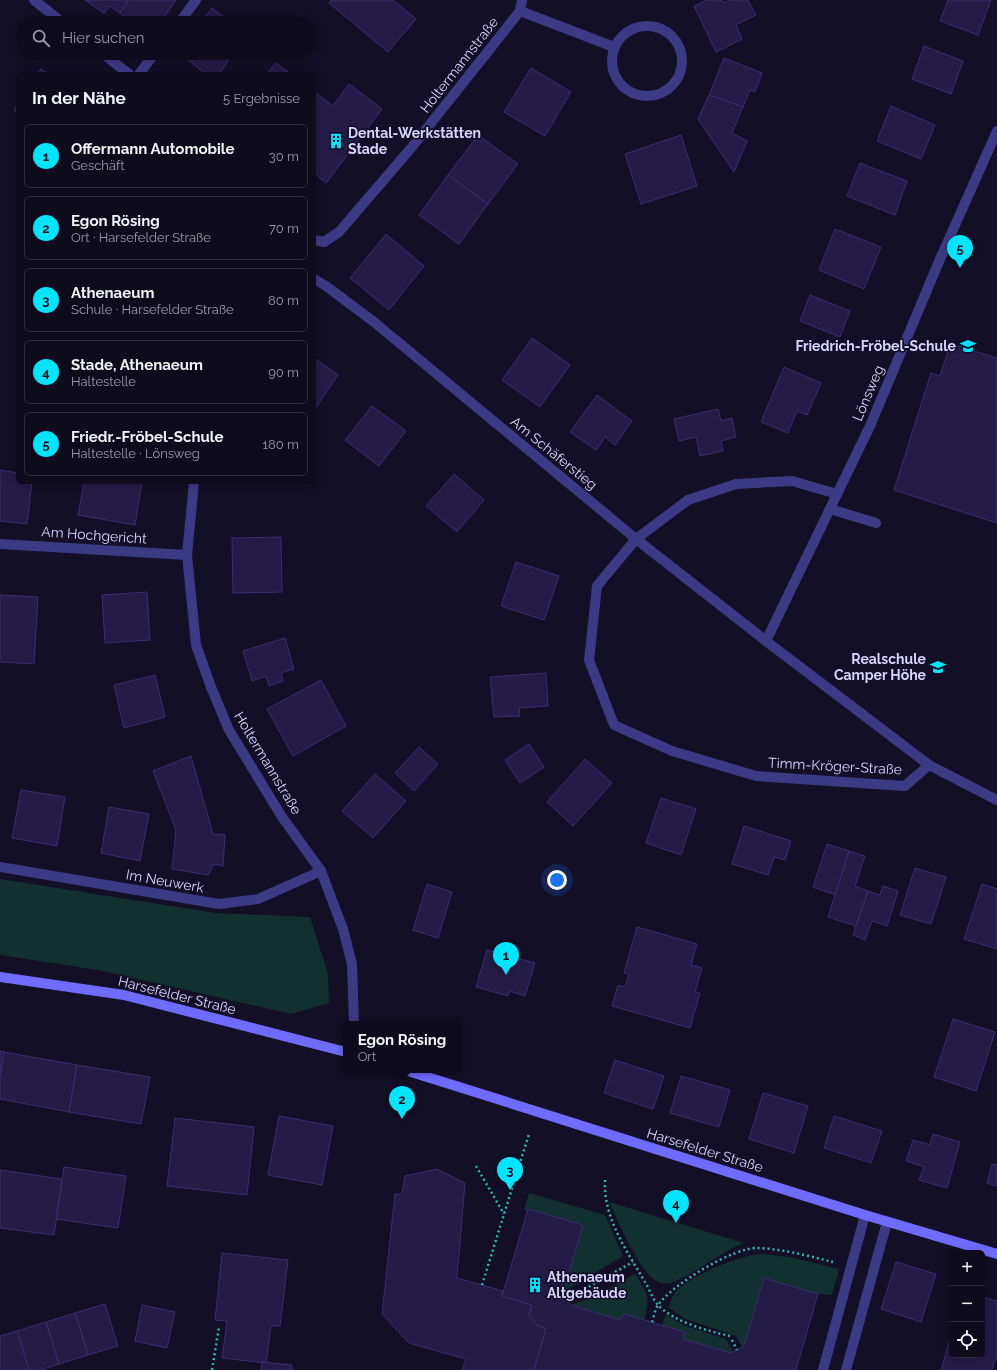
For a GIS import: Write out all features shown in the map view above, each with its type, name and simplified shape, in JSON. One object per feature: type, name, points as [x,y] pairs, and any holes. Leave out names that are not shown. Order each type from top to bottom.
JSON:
[{"type":"main road","name":"Harsefelder Straße","points":[[0,977],[124,995],[343,1051]]},
{"type":"main road","name":"Harsefelder Straße","points":[[414,1073],[864,1215],[997,1254]]},
{"type":"street","points":[[34,0],[54,16]]},
{"type":"street","points":[[184,16],[196,0]]},
{"type":"street","name":"Holtermannstraße","points":[[319,241],[339,232],[412,147],[520,11],[522,0]]},
{"type":"street","points":[[520,11],[614,47]]},
{"type":"street","points":[[654,26],[674,37],[683,58],[679,79],[662,94],[639,97],[618,84],[611,68],[614,47],[623,34],[632,28],[654,26]]},
{"type":"street","points":[[111,60],[126,72]]},
{"type":"street","points":[[141,72],[150,60]]},
{"type":"street","name":"Lönsweg","points":[[766,641],[870,426],[943,252],[997,131]]},
{"type":"street","name":"Am Schäferstieg","points":[[316,280],[380,327],[636,539],[766,641]]},
{"type":"street","name":"Timm-Kröger-Straße","points":[[837,494],[792,481],[736,484],[688,500],[636,539],[597,586],[589,660],[614,725],[672,751],[756,776],[905,786],[929,765]]},
{"type":"street","name":"Holtermannstraße","points":[[194,484],[187,555],[196,645],[211,687],[229,730],[282,817],[321,871],[342,929],[352,964],[354,1021]]},
{"type":"street","points":[[830,509],[876,523]]},
{"type":"street","name":"Am Hochgericht","points":[[0,544],[187,555]]},
{"type":"street","name":"Timm-Kröger-Straße","points":[[766,641],[929,765],[997,800]]},
{"type":"street","name":"Im Neuwerk","points":[[0,867],[219,904],[258,899],[321,871]]},
{"type":"street","points":[[823,1370],[864,1215]]},
{"type":"street","points":[[846,1370],[888,1222]]},
{"type":"path","points":[[482,1285],[529,1134]]},
{"type":"path","points":[[476,1166],[504,1214]]},
{"type":"path","points":[[604,1180],[604,1196],[609,1214],[657,1305],[684,1322],[730,1336]]},
{"type":"path","points":[[652,1322],[657,1305],[680,1284],[726,1256],[741,1250],[757,1248],[784,1251],[851,1267]]},
{"type":"path","points":[[567,1299],[633,1262]]},
{"type":"path","points":[[212,1370],[219,1327]]},
{"type":"path","points":[[732,1340],[737,1350]]},
{"type":"green space","points":[[0,879],[216,913],[310,917],[328,974],[329,1003],[291,1014],[98,970],[0,955]]},
{"type":"green space","points":[[529,1193],[605,1215],[623,1256],[563,1292],[583,1225],[528,1209],[527,1211],[524,1210]]},
{"type":"green space","points":[[609,1202],[744,1243],[725,1252],[680,1279],[671,1283],[659,1283],[649,1276],[636,1257]]},
{"type":"green space","points":[[761,1254],[790,1257],[839,1269],[832,1295],[818,1294],[764,1278],[744,1346],[742,1347],[736,1336],[685,1319],[668,1307],[675,1293],[682,1286],[702,1273],[728,1262]]},
{"type":"green space","points":[[635,1274],[645,1291],[648,1300],[644,1320],[624,1314],[620,1320],[571,1305],[593,1297]]},
{"type":"green space","points":[[666,1314],[683,1325],[726,1339],[733,1352],[731,1353],[683,1339],[685,1332],[662,1325]]},
{"type":"building","points":[[85,0],[129,0],[120,13],[110,6],[104,13]]},
{"type":"building","points":[[129,0],[176,0],[165,16],[124,16],[120,13]]},
{"type":"building","points":[[331,0],[393,0],[416,19],[388,52],[329,3]]},
{"type":"building","points":[[707,0],[722,0],[723,3],[730,0],[748,0],[756,15],[736,25],[742,39],[716,52],[694,6]]},
{"type":"building","points":[[948,0],[991,0],[978,35],[940,21]]},
{"type":"building","points":[[212,8],[223,16],[206,16]]},
{"type":"building","points":[[924,46],[963,61],[951,94],[912,79]]},
{"type":"building","points":[[724,58],[762,73],[755,92],[750,90],[743,107],[709,95]]},
{"type":"building","points":[[188,60],[229,60],[220,72],[203,72]]},
{"type":"building","points":[[276,63],[288,72],[269,72]]},
{"type":"building","points":[[531,68],[571,92],[545,136],[504,112]]},
{"type":"building","name":"Dental-Werkstätten Stade","points":[[349,84],[382,109],[326,183],[316,175],[316,93],[333,106]]},
{"type":"building","points":[[709,95],[743,107],[732,133],[747,141],[734,172],[698,119]]},
{"type":"building","points":[[891,106],[935,125],[921,159],[877,141]]},
{"type":"building","points":[[478,135],[518,164],[488,204],[448,175]]},
{"type":"building","points":[[681,135],[697,186],[641,204],[625,154]]},
{"type":"building","points":[[860,163],[907,181],[895,215],[847,196]]},
{"type":"building","points":[[448,175],[488,204],[459,244],[419,215]]},
{"type":"building","points":[[835,229],[881,247],[864,289],[819,270]]},
{"type":"building","points":[[386,234],[424,266],[389,310],[350,278]]},
{"type":"building","points":[[810,295],[850,311],[840,337],[800,321]]},
{"type":"building","points":[[532,338],[570,365],[540,407],[502,380]]},
{"type":"building","points":[[958,346],[997,358],[997,523],[894,490],[931,373],[940,376],[948,351]]},
{"type":"building","points":[[316,359],[338,375],[316,408]]},
{"type":"building","points":[[784,367],[821,383],[807,415],[797,411],[788,433],[761,422]]},
{"type":"building","points":[[597,395],[632,421],[615,445],[605,437],[596,450],[570,432]]},
{"type":"building","points":[[372,406],[406,431],[379,466],[345,440]]},
{"type":"building","points":[[718,409],[721,421],[732,418],[736,437],[721,441],[723,451],[700,456],[696,437],[679,441],[674,419]]},
{"type":"building","points":[[0,470],[16,473],[16,484],[32,484],[27,524],[0,521]]},
{"type":"building","points":[[454,474],[484,500],[457,532],[426,506]]},
{"type":"building","points":[[84,484],[142,484],[135,525],[78,515]]},
{"type":"building","points":[[281,537],[282,592],[233,593],[232,538]]},
{"type":"building","points":[[516,562],[559,576],[544,620],[501,606]]},
{"type":"building","points":[[147,592],[150,640],[105,643],[102,595]]},
{"type":"building","points":[[0,595],[38,597],[34,664],[0,662]]},
{"type":"building","points":[[285,638],[294,669],[281,673],[283,681],[269,686],[266,676],[252,681],[243,651]]},
{"type":"building","points":[[546,673],[548,706],[519,708],[520,716],[494,717],[490,677]]},
{"type":"building","points":[[155,675],[165,717],[124,728],[114,685]]},
{"type":"building","points":[[321,680],[346,726],[293,756],[267,709]]},
{"type":"building","points":[[529,744],[544,767],[520,783],[505,760]]},
{"type":"building","points":[[419,747],[438,764],[414,791],[395,773]]},
{"type":"building","points":[[191,756],[213,834],[225,835],[223,866],[214,864],[208,875],[172,869],[176,830],[153,771]]},
{"type":"building","points":[[585,759],[612,783],[573,826],[547,802]]},
{"type":"building","points":[[375,774],[406,801],[373,838],[342,811]]},
{"type":"building","points":[[21,790],[65,797],[57,846],[12,838]]},
{"type":"building","points":[[661,798],[696,809],[681,855],[646,843]]},
{"type":"building","points":[[109,807],[149,814],[140,861],[101,853]]},
{"type":"building","points":[[744,826],[791,841],[785,860],[774,857],[768,875],[732,864]]},
{"type":"building","points":[[827,844],[849,851],[836,895],[813,887]]},
{"type":"building","points":[[849,851],[865,856],[855,886],[868,891],[856,926],[828,917]]},
{"type":"building","points":[[915,868],[946,877],[931,924],[900,915]]},
{"type":"building","points":[[427,884],[452,892],[438,938],[413,930]]},
{"type":"building","points":[[982,884],[997,889],[997,949],[964,939]]},
{"type":"building","points":[[883,886],[898,891],[887,926],[872,921],[865,940],[853,935],[868,891],[880,895]]},
{"type":"building","points":[[637,927],[697,944],[691,965],[702,968],[695,992],[700,993],[690,1028],[612,1006],[618,985],[625,987],[629,974],[624,973]]},
{"type":"building","points":[[487,950],[535,963],[525,996],[510,991],[508,996],[476,987]]},
{"type":"building","points":[[953,1019],[995,1032],[976,1091],[934,1077]]},
{"type":"building","points":[[0,1051],[4,1052],[0,1077]]},
{"type":"building","points":[[4,1052],[77,1065],[69,1112],[0,1099],[0,1077]]},
{"type":"building","points":[[615,1060],[664,1076],[653,1109],[604,1093]]},
{"type":"building","points":[[77,1065],[150,1077],[141,1124],[69,1112]]},
{"type":"building","points":[[681,1076],[730,1090],[719,1127],[670,1113]]},
{"type":"building","points":[[763,1093],[808,1106],[794,1153],[749,1139]]},
{"type":"building","points":[[279,1116],[333,1126],[322,1185],[268,1175]]},
{"type":"building","points":[[834,1116],[882,1131],[871,1163],[824,1148]]},
{"type":"building","points":[[175,1118],[254,1127],[247,1195],[167,1186]]},
{"type":"building","points":[[933,1134],[960,1142],[947,1188],[919,1180],[924,1167],[906,1161],[913,1140],[930,1145]]},
{"type":"building","points":[[992,1164],[997,1165],[997,1186],[987,1183]]},
{"type":"building","points":[[64,1167],[126,1176],[118,1228],[56,1219]]},
{"type":"building","points":[[437,1169],[465,1183],[457,1278],[503,1291],[502,1296],[532,1305],[529,1315],[537,1325],[546,1329],[534,1370],[462,1370],[466,1359],[409,1343],[382,1314],[395,1194],[402,1194],[405,1176]]},
{"type":"building","points":[[0,1170],[62,1179],[54,1235],[0,1228]]},
{"type":"building","name":"Athenaeum Altgebäude","points":[[528,1209],[583,1225],[563,1292],[571,1305],[620,1320],[624,1314],[685,1332],[683,1339],[731,1353],[744,1346],[764,1278],[818,1294],[796,1370],[534,1370],[546,1329],[537,1325],[529,1315],[532,1305],[502,1296]]},
{"type":"building","points":[[222,1253],[288,1260],[280,1326],[271,1326],[266,1363],[222,1358],[227,1321],[215,1320]]},
{"type":"building","points":[[896,1262],[936,1274],[921,1322],[881,1309]]},
{"type":"building","points":[[985,1298],[997,1301],[997,1354],[992,1370],[941,1370],[949,1342],[949,1358],[985,1358]]},
{"type":"building","points":[[105,1304],[118,1346],[88,1355],[75,1313]]},
{"type":"building","points":[[142,1305],[175,1312],[167,1348],[135,1341]]},
{"type":"building","points":[[75,1313],[88,1355],[59,1364],[46,1322]]},
{"type":"building","points":[[46,1322],[59,1364],[40,1370],[29,1370],[17,1331]]},
{"type":"building","points":[[17,1331],[29,1370],[0,1370],[0,1336]]},
{"type":"building","points":[[262,1362],[292,1365],[292,1370],[261,1370]]},
{"type":"place","name":"Dental-Werkstätten Stade","points":[[336,141]]},
{"type":"place","name":"Friedr.-Fröbel-Schule","points":[[960,268]]},
{"type":"place","name":"Friedrich-Fröbel-Schule","points":[[968,346]]},
{"type":"place","name":"Realschule Camper Höhe","points":[[938,667]]},
{"type":"place","name":"Offermann Automobile","points":[[506,975]]},
{"type":"place","name":"Egon Rösing","points":[[402,1119]]},
{"type":"place","name":"Athenaeum","points":[[510,1190]]},
{"type":"place","name":"Stade, Athenaeum","points":[[676,1223]]},
{"type":"place","name":"Athenaeum Altgebäude","points":[[535,1285]]}]
